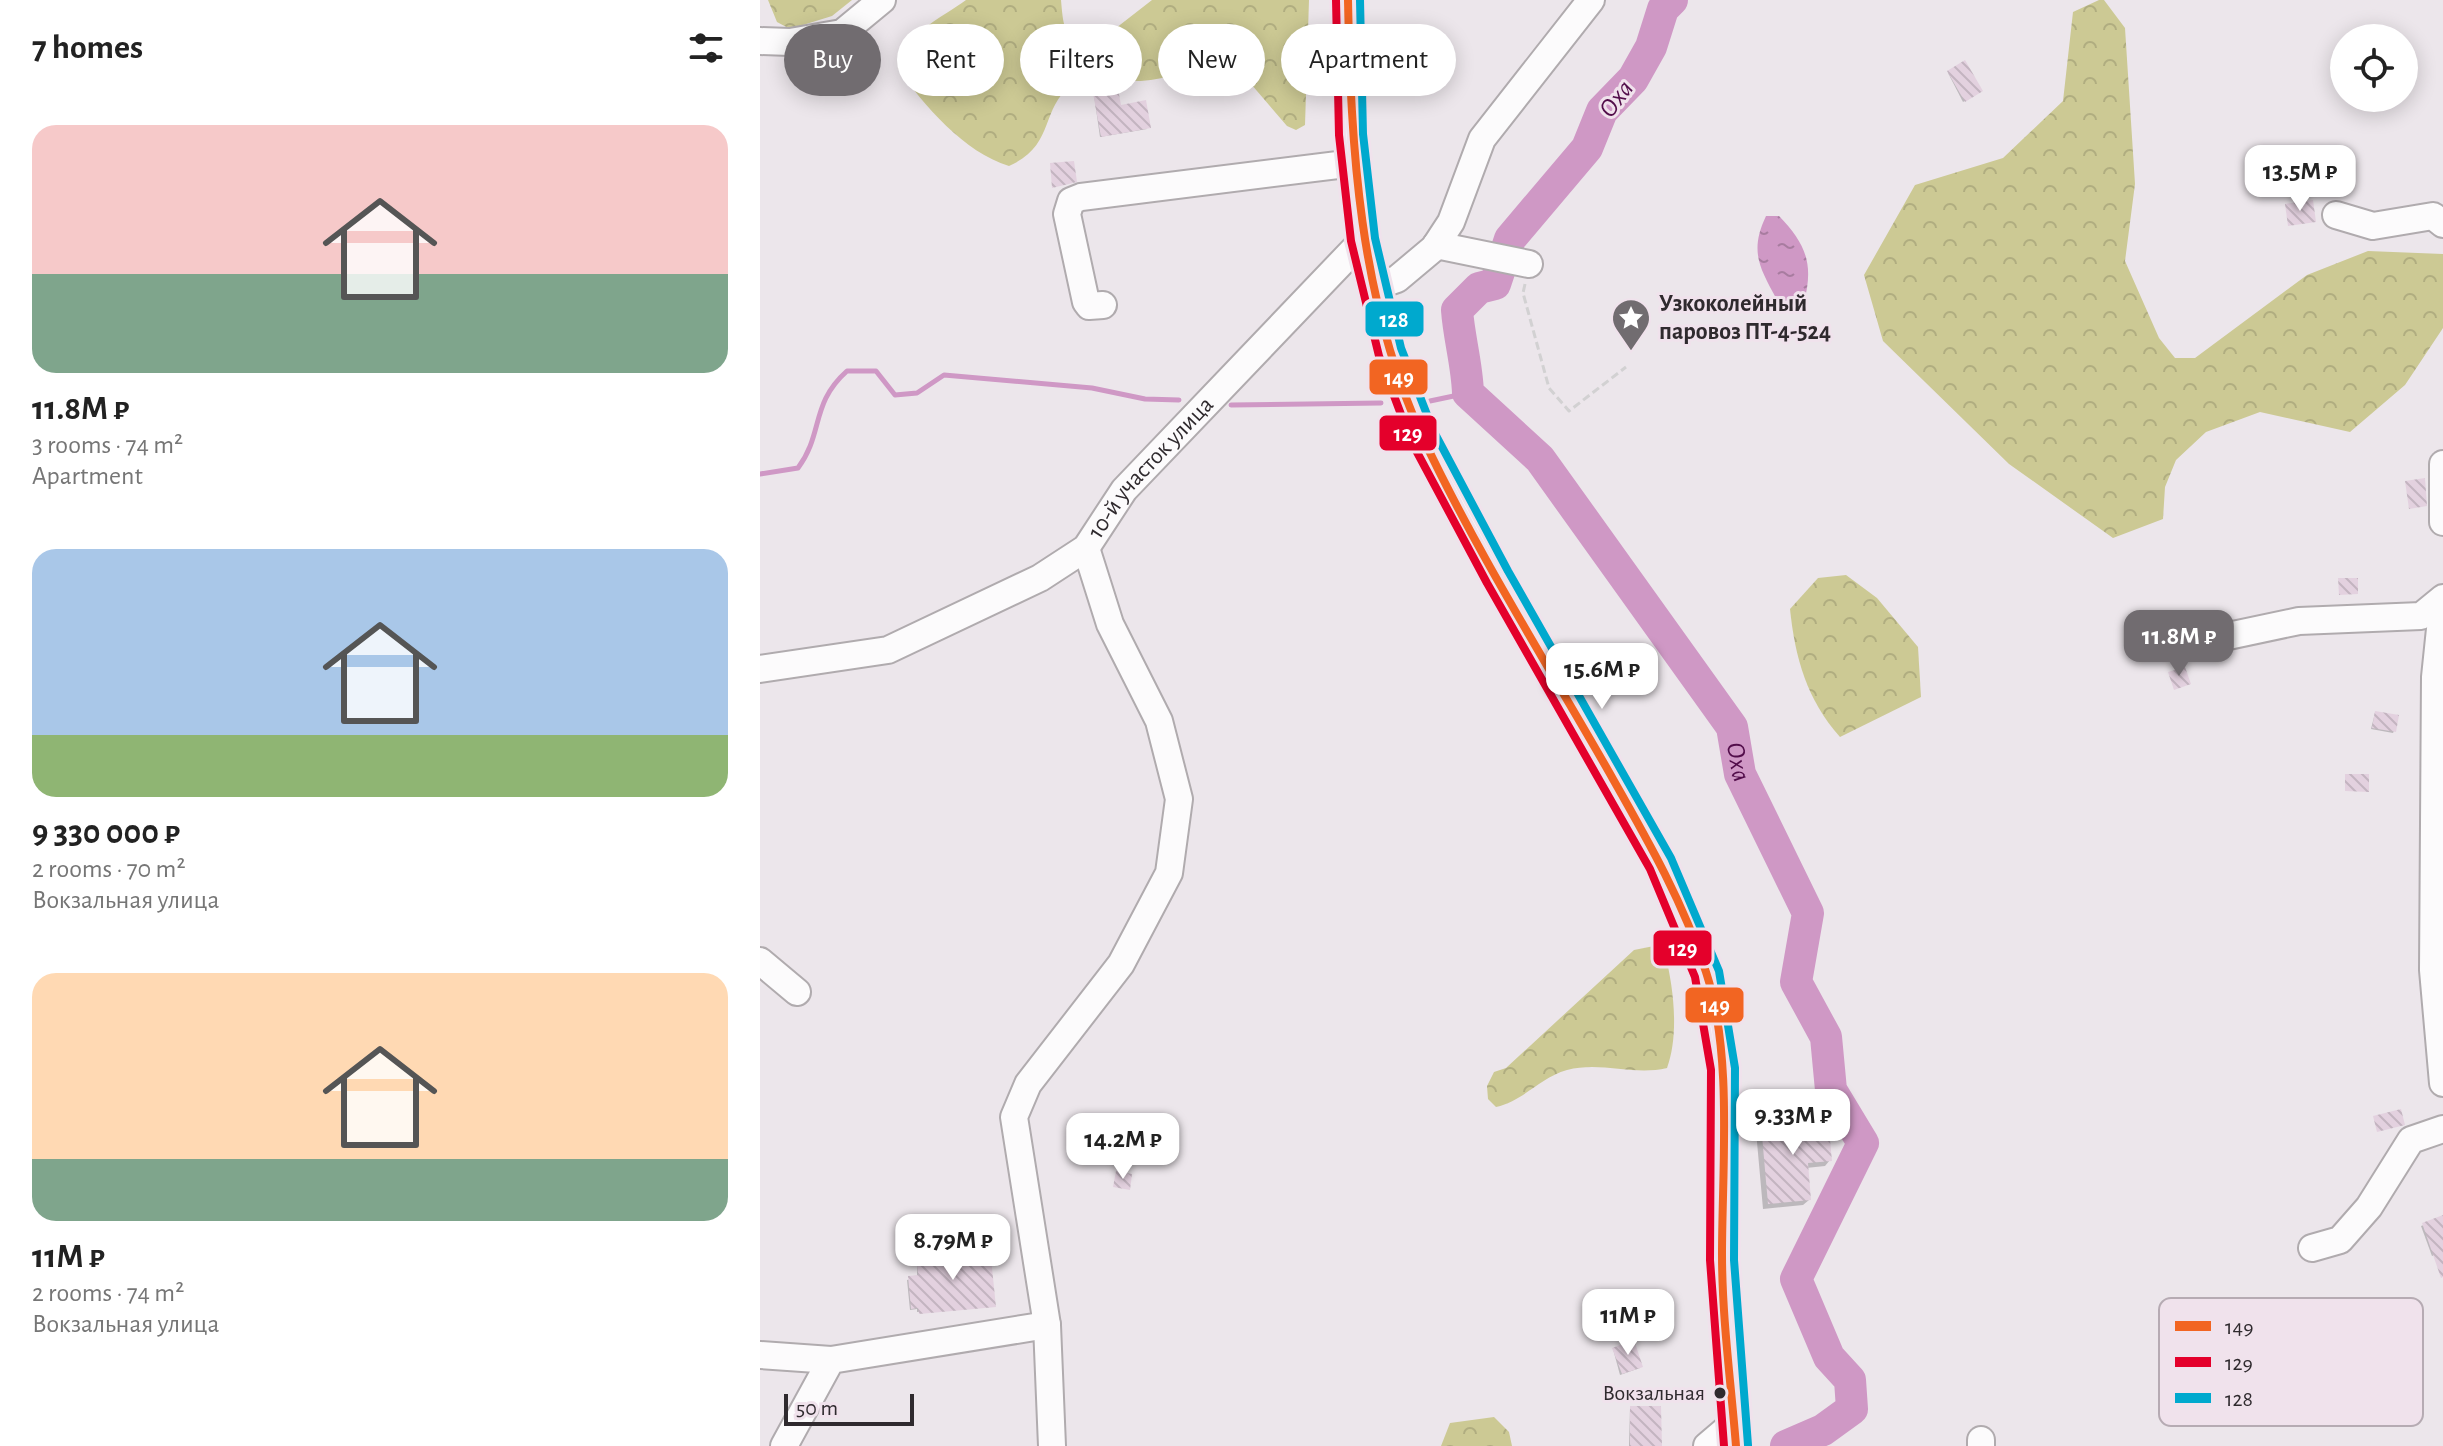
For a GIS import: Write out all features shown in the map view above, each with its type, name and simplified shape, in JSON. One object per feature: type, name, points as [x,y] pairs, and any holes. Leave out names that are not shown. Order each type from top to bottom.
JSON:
[{"type":"street","points":[[760,41],[790,42],[842,33],[882,0]]},
{"type":"street","points":[[1348,0],[1354,163],[1363,240],[1390,352],[1422,435],[1497,577],[1661,864],[1707,974],[1723,1069],[1722,1260],[1735,1436],[1707,1446]]},
{"type":"street","points":[[1374,287],[1407,273],[1436,245],[1451,222],[1482,139],[1591,0]]},
{"type":"street","points":[[1103,305],[1089,306],[1086,302],[1067,214],[1071,201],[1081,197],[1354,163]]},
{"type":"street","points":[[2336,215],[2373,226],[2433,216],[2443,224]]},
{"type":"street","name":"10-й участок улица","points":[[760,669],[888,650],[1040,578],[1086,548],[1124,490],[1363,240]]},
{"type":"street","points":[[1436,245],[1524,264]]},
{"type":"street","points":[[2443,464],[2443,522]]},
{"type":"street","points":[[1052,1446],[1047,1325],[1014,1117],[1028,1084],[1121,964],[1169,873],[1179,799],[1159,721],[1110,624],[1086,548]]},
{"type":"street","points":[[2200,642],[2299,621],[2421,616],[2443,599]]},
{"type":"street","points":[[2443,599],[2435,677],[2438,756],[2433,970],[2443,1083]]},
{"type":"street","points":[[760,961],[797,992]]},
{"type":"street","points":[[2312,1248],[2340,1240],[2369,1207],[2411,1140],[2443,1129]]},
{"type":"street","points":[[760,1355],[831,1360],[1047,1325]]},
{"type":"street","points":[[784,1446],[831,1360]]},
{"type":"path","points":[[1524,264],[1523,293],[1533,338],[1549,388],[1569,411],[1626,367]]},
{"type":"green space","points":[[768,0],[852,0],[832,16],[806,24],[784,26],[777,22]]},
{"type":"green space","points":[[966,0],[1061,0],[1065,24],[1020,24],[1020,96],[1060,96],[1041,138],[1024,158],[1009,166],[976,150],[946,126],[919,96],[1004,96],[1004,24],[931,24]]},
{"type":"green space","points":[[1152,0],[1309,0],[1308,24],[1281,24],[1281,96],[1306,96],[1305,125],[1296,130],[1287,126],[1261,96],[1265,96],[1265,24],[1158,24],[1158,79],[1142,81],[1142,24],[1121,24]]},
{"type":"green space","points":[[2104,0],[2125,28],[2135,184],[2125,261],[2159,338],[2175,358],[2195,358],[2307,275],[2368,251],[2443,254],[2443,328],[2405,385],[2350,432],[2260,412],[2206,432],[2176,460],[2165,487],[2163,519],[2113,538],[2009,464],[1883,341],[1864,275],[1915,185],[2003,158],[2063,101],[2073,12]]},
{"type":"green space","points":[[1846,575],[1877,598],[1918,647],[1921,697],[1840,737],[1819,708],[1804,678],[1790,609],[1818,578]]},
{"type":"green space","points":[[1654,946],[1665,954],[1673,997],[1673,1041],[1667,1068],[1567,1070],[1506,1104],[1496,1107],[1488,1099],[1487,1086],[1494,1072],[1506,1068],[1634,950]]},
{"type":"green space","points":[[1494,1417],[1509,1432],[1512,1446],[1441,1446],[1450,1423]]},
{"type":"water","points":[[1766,216],[1779,216],[1801,245],[1808,265],[1804,302],[1777,300],[1766,278],[1759,260],[1758,240]]},
{"type":"building","points":[[1965,60],[1983,91],[1965,102],[1947,71]]},
{"type":"building","points":[[1094,96],[1119,96],[1121,105],[1146,100],[1151,128],[1101,137]]},
{"type":"building","points":[[1074,161],[1077,182],[1052,188],[1050,163]]},
{"type":"building","points":[[2313,200],[2316,222],[2288,226],[2285,204]]},
{"type":"building","points":[[2425,478],[2427,506],[2409,509],[2405,481]]},
{"type":"building","points":[[2338,578],[2358,578],[2358,594],[2339,595]]},
{"type":"building","points":[[2185,667],[2191,684],[2174,690],[2168,672]]},
{"type":"building","points":[[2375,711],[2399,715],[2396,732],[2372,728]]},
{"type":"building","points":[[2345,774],[2369,774],[2369,792],[2345,791]]},
{"type":"building","points":[[2401,1109],[2405,1125],[2377,1132],[2373,1116]]},
{"type":"building","points":[[1828,1118],[1832,1161],[1808,1163],[1811,1200],[1768,1204],[1761,1124]]},
{"type":"building","points":[[1116,1171],[1132,1174],[1130,1190],[1113,1187]]},
{"type":"building","points":[[2443,1215],[2443,1277],[2441,1278],[2422,1223]]},
{"type":"building","points":[[990,1248],[996,1307],[919,1314],[918,1308],[911,1309],[908,1276],[918,1275],[916,1255]]},
{"type":"building","points":[[1631,1310],[1665,1310],[1665,1330],[1631,1330]]},
{"type":"building","points":[[1634,1340],[1643,1367],[1622,1374],[1612,1348]]},
{"type":"building","points":[[1630,1406],[1661,1406],[1662,1446],[1630,1446]]},
{"type":"waterway","name":"Оха","points":[[1672,0],[1663,9],[1651,47],[1633,79],[1602,111],[1587,148],[1510,239],[1495,284],[1479,288],[1457,310],[1468,393],[1540,459],[1732,727],[1740,774],[1808,913],[1796,982],[1826,1037],[1831,1090],[1863,1143],[1796,1279],[1829,1357],[1850,1380],[1852,1409],[1823,1430],[1786,1446]]},
{"type":"waterway","points":[[760,474],[798,468],[811,443],[827,395],[847,371],[876,371],[895,395],[917,393],[944,375],[1092,388],[1145,399],[1179,400]]},
{"type":"waterway","points":[[1430,401],[1468,393]]},
{"type":"waterway","points":[[1231,405],[1381,403]]},
{"type":"transit line","name":"129","points":[[1336,0],[1339,135],[1351,241],[1379,356],[1411,441],[1487,583],[1650,869],[1695,977],[1711,1070],[1710,1260],[1724,1446]]},
{"type":"transit line","name":"149","points":[[1348,0],[1352,112],[1362,222],[1384,331],[1401,384],[1422,436],[1464,520],[1661,866],[1706,972],[1720,1039],[1723,1075],[1722,1278],[1736,1446]]},
{"type":"transit line","name":"128","points":[[1360,0],[1363,134],[1375,238],[1401,348],[1433,430],[1508,571],[1671,858],[1719,971],[1735,1068],[1734,1260],[1748,1445]]},
{"type":"place","name":"Узкоколейный паровоз ПТ-4-524","points":[[1631,352]]},
{"type":"place","name":"Вокзальная","points":[[1720,1393]]}]
